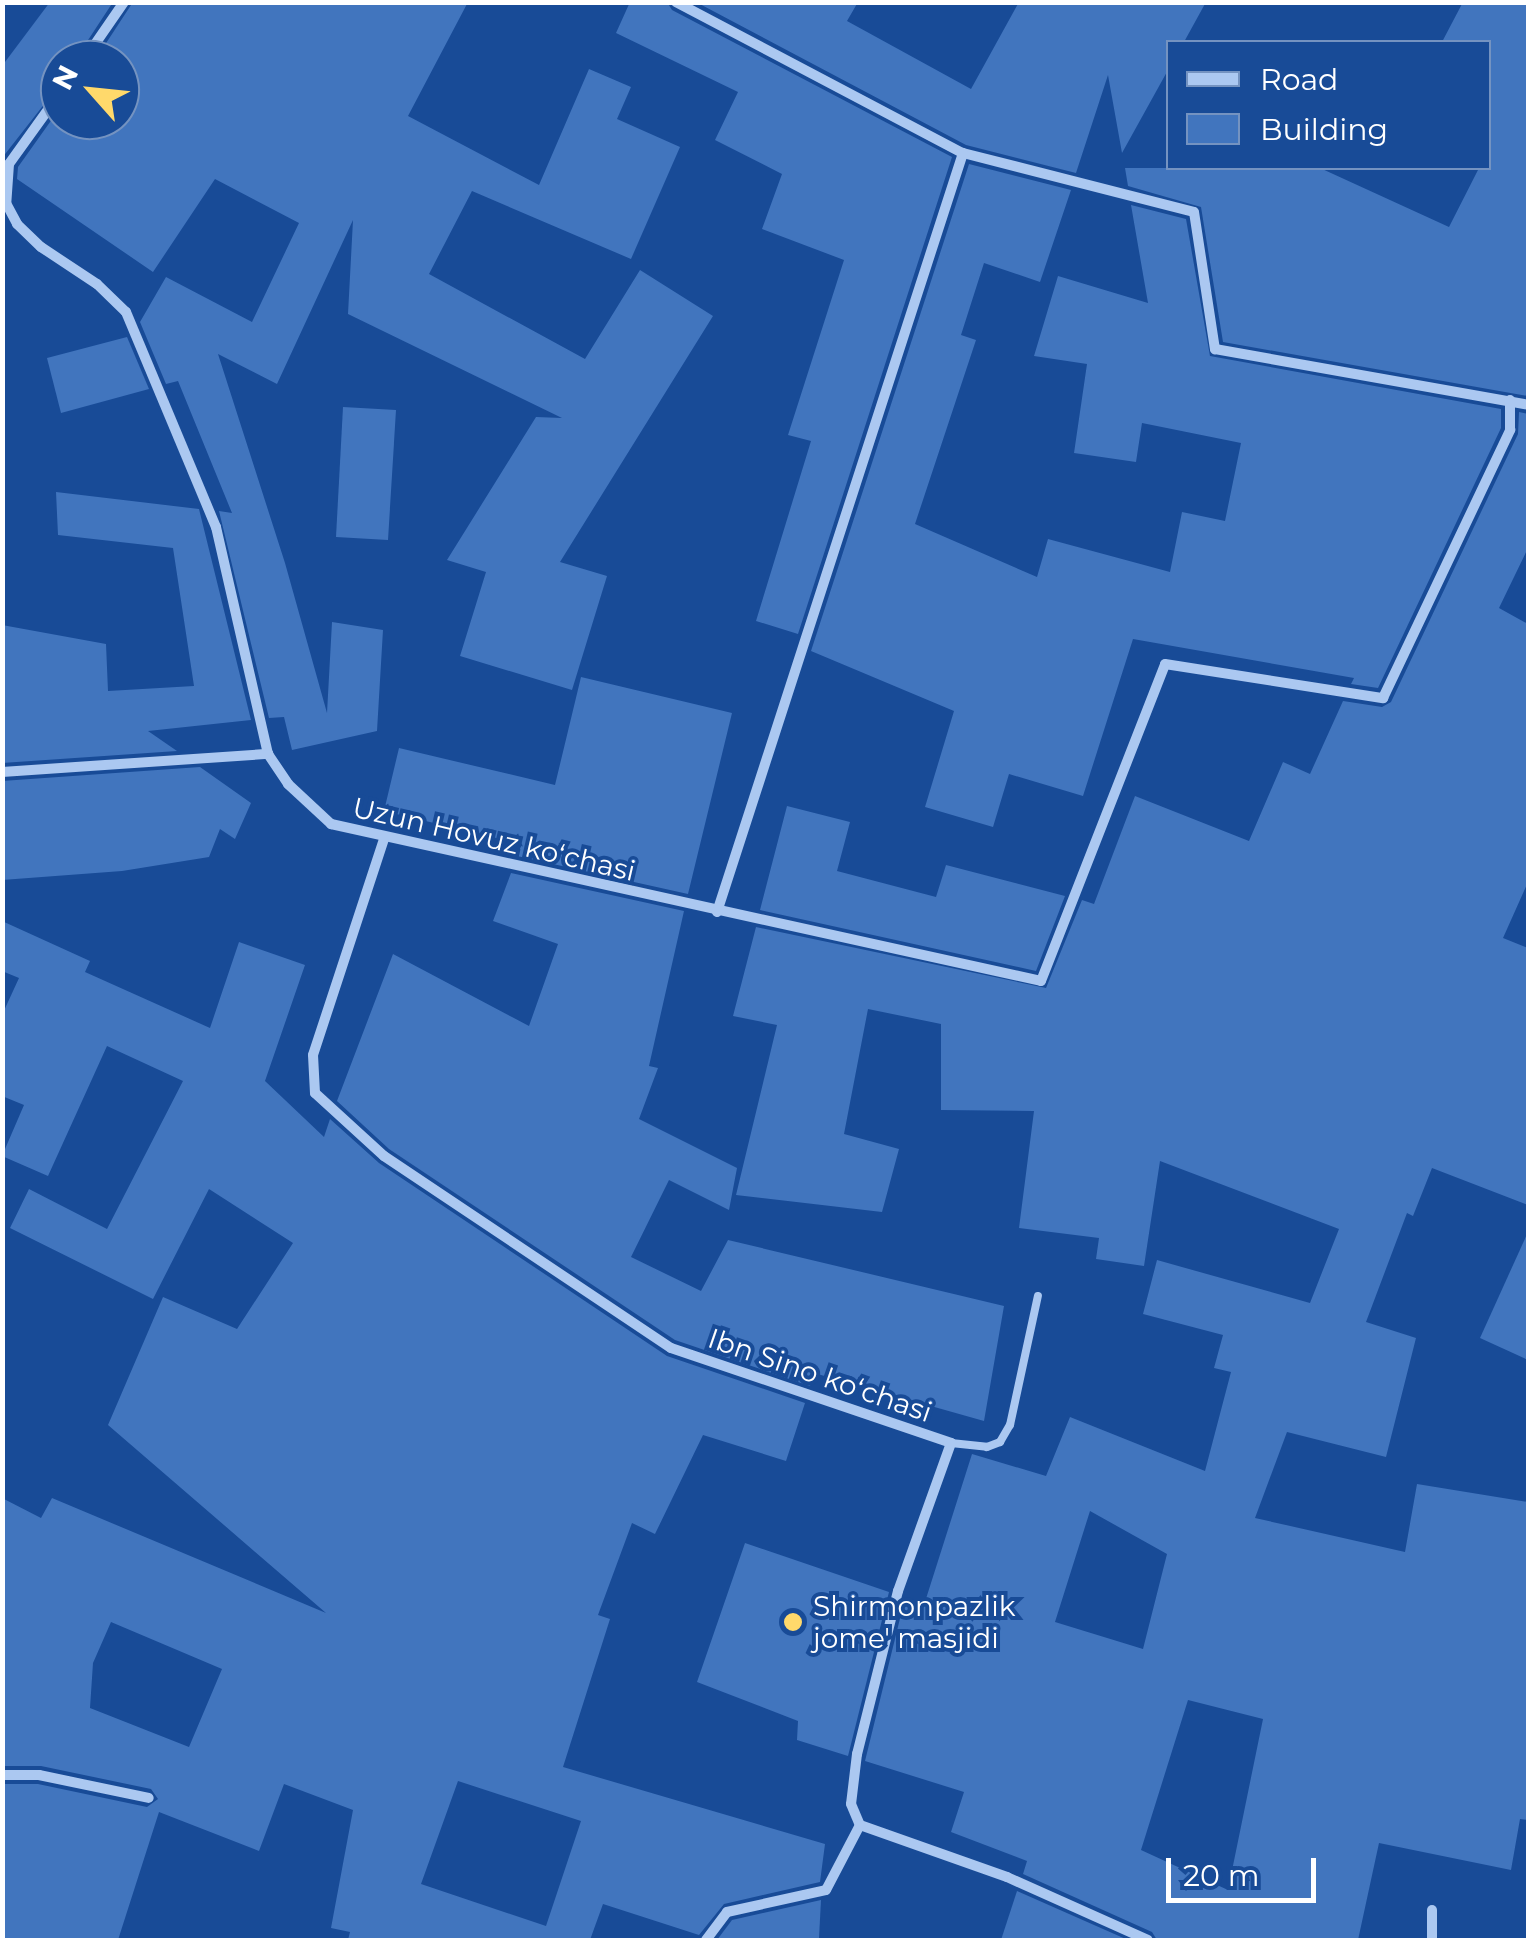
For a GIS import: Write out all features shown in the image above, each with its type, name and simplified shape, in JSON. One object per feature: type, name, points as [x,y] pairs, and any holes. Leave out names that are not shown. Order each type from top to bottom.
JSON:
[{"type":"street","points":[[98,40],[124,2]]},
{"type":"street","points":[[676,2],[963,154],[1194,212],[1215,349],[1528,405]]},
{"type":"street","name":"Uzun Hovuz koʻchasi","points":[[40,119],[6,162],[6,203],[17,224],[41,247],[97,284],[126,312],[216,527],[268,754],[288,784],[331,824],[384,839],[1041,981],[1166,664],[1383,698],[1510,430],[1510,400]]},
{"type":"street","points":[[718,912],[963,154]]},
{"type":"street","points":[[2,772],[268,754]]},
{"type":"street","name":"Ibn Sino koʻchasi","points":[[384,839],[313,1055],[316,1093],[384,1156],[671,1348],[950,1443],[898,1591],[857,1754],[851,1804],[860,1825]]},
{"type":"street","points":[[2,1775],[38,1775],[149,1798]]},
{"type":"street","points":[[706,1940],[726,1912],[826,1890],[860,1825],[1006,1877],[1148,1940]]},
{"type":"street","points":[[1432,1910],[1432,1940]]},
{"type":"lane","points":[[950,1443],[987,1448],[1000,1442],[1010,1425],[1038,1296]]},
{"type":"building","points":[[50,2],[113,2],[88,40],[40,40],[40,110],[2,158],[2,66]]},
{"type":"building","points":[[133,2],[468,2],[408,116],[539,185],[589,69],[631,87],[617,119],[680,147],[631,259],[472,191],[429,274],[585,359],[640,270],[713,316],[560,562],[607,576],[572,690],[460,656],[486,572],[447,560],[536,417],[562,418],[348,314],[353,220],[277,384],[218,354],[285,563],[327,713],[332,622],[383,630],[377,731],[292,750],[284,717],[269,718],[219,511],[232,513],[178,381],[166,384],[140,322],[166,277],[252,322],[299,223],[215,179],[153,272],[17,179],[18,167],[40,136],[40,140],[140,140],[140,40],[108,40]]},
{"type":"building","points":[[630,2],[667,2],[672,10],[952,157],[798,634],[756,621],[811,441],[788,435],[844,260],[762,229],[782,174],[715,140],[738,92],[616,33]]},
{"type":"building","points":[[696,2],[858,2],[847,21],[971,89],[1019,2],[1206,2],[1185,40],[1166,40],[1166,74],[1122,153],[1108,75],[1076,173],[966,145]]},
{"type":"building","points":[[1463,2],[1528,2],[1528,396],[1223,342],[1201,207],[1128,186],[1125,168],[1324,170],[1449,227],[1478,170],[1491,170],[1491,40],[1443,40]]},
{"type":"building","points":[[969,164],[1071,190],[1040,282],[984,263],[961,335],[976,340],[915,524],[1037,577],[1048,539],[1170,572],[1182,512],[1225,521],[1241,443],[1142,423],[1136,462],[1074,453],[1087,364],[1034,356],[1058,276],[1148,303],[1131,205],[1186,219],[1210,356],[1501,409],[1501,428],[1378,688],[1351,684],[1354,678],[1133,639],[1083,796],[1009,774],[993,827],[925,807],[954,711],[811,651]]},
{"type":"building","points":[[127,337],[149,389],[61,413],[47,358]]},
{"type":"building","points":[[343,407],[396,410],[388,540],[336,537]]},
{"type":"building","points":[[1519,412],[1528,414],[1528,548],[1499,608],[1528,624],[1528,882],[1503,938],[1528,948],[1528,1205],[1432,1168],[1413,1216],[1407,1213],[1366,1322],[1416,1338],[1386,1457],[1287,1432],[1255,1518],[1405,1552],[1417,1484],[1528,1502],[1528,1820],[1520,1819],[1511,1870],[1379,1843],[1358,1940],[1157,1940],[1152,1932],[1023,1874],[1027,1861],[951,1832],[964,1792],[865,1761],[905,1598],[924,1605],[972,1454],[1046,1476],[1070,1417],[1205,1471],[1231,1372],[1214,1368],[1223,1335],[1143,1314],[1157,1260],[1310,1303],[1339,1229],[1160,1161],[1144,1266],[1096,1259],[1099,1238],[1019,1228],[1034,1111],[941,1110],[941,1024],[868,1009],[844,1134],[899,1149],[882,1212],[736,1195],[777,1025],[733,1016],[756,927],[1046,988],[1082,900],[1094,904],[1135,796],[1249,841],[1283,762],[1310,774],[1343,701],[1382,707],[1391,702],[1518,434]],"holes":[[[1090,1511],[1167,1554],[1143,1649],[1055,1622]],[[1188,1700],[1263,1719],[1228,1890],[1141,1850]]]},
{"type":"building","points":[[56,492],[199,509],[251,720],[148,731],[177,751],[2,763],[2,625],[106,644],[108,691],[194,686],[173,548],[58,535]]},
{"type":"building","points":[[581,677],[732,713],[688,894],[517,856],[522,844],[384,811],[399,748],[555,785]]},
{"type":"building","points":[[200,767],[251,803],[235,839],[220,829],[209,857],[122,871],[2,880],[2,781]]},
{"type":"building","points":[[787,806],[850,822],[837,871],[936,897],[946,865],[1065,896],[1036,971],[760,910]]},
{"type":"building","points":[[511,873],[684,911],[649,1066],[658,1068],[639,1119],[737,1168],[729,1210],[669,1180],[631,1257],[701,1291],[728,1240],[1004,1306],[984,1421],[814,1373],[810,1386],[675,1340],[389,1149],[337,1101],[393,954],[529,1026],[558,944],[493,921]]},
{"type":"building","points":[[2,921],[90,961],[85,972],[210,1028],[239,942],[305,965],[265,1081],[324,1137],[330,1119],[379,1163],[667,1356],[805,1403],[786,1461],[703,1435],[655,1534],[632,1523],[598,1615],[610,1619],[563,1767],[825,1844],[820,1882],[724,1904],[699,1935],[603,1904],[590,1940],[348,1940],[350,1932],[331,1928],[353,1810],[284,1784],[259,1851],[159,1812],[118,1940],[2,1940],[2,1784],[38,1784],[147,1807],[158,1799],[151,1789],[41,1766],[2,1766],[2,1498],[41,1518],[52,1498],[326,1613],[108,1425],[163,1297],[237,1329],[293,1243],[209,1189],[153,1299],[10,1228],[29,1189],[107,1229],[183,1081],[107,1046],[48,1176],[2,1156],[24,1105],[2,1096],[2,1015],[19,978],[2,971]],"holes":[[[111,1622],[222,1669],[189,1747],[90,1708],[93,1663]],[[458,1781],[581,1821],[546,1926],[421,1884]]]},
{"type":"building","points":[[1528,1232],[1528,1360],[1480,1338]]},
{"type":"building","name":"Shirmonpazlik jome' masjidi","points":[[745,1543],[889,1592],[848,1756],[797,1740],[798,1721],[697,1682]]},
{"type":"building","points":[[1017,1891],[1128,1940],[1001,1940]]},
{"type":"building","points":[[821,1900],[819,1938],[717,1940],[732,1920]]},
{"type":"place","name":"Shirmonpazlik jome' masjidi","points":[[793,1622]]}]
